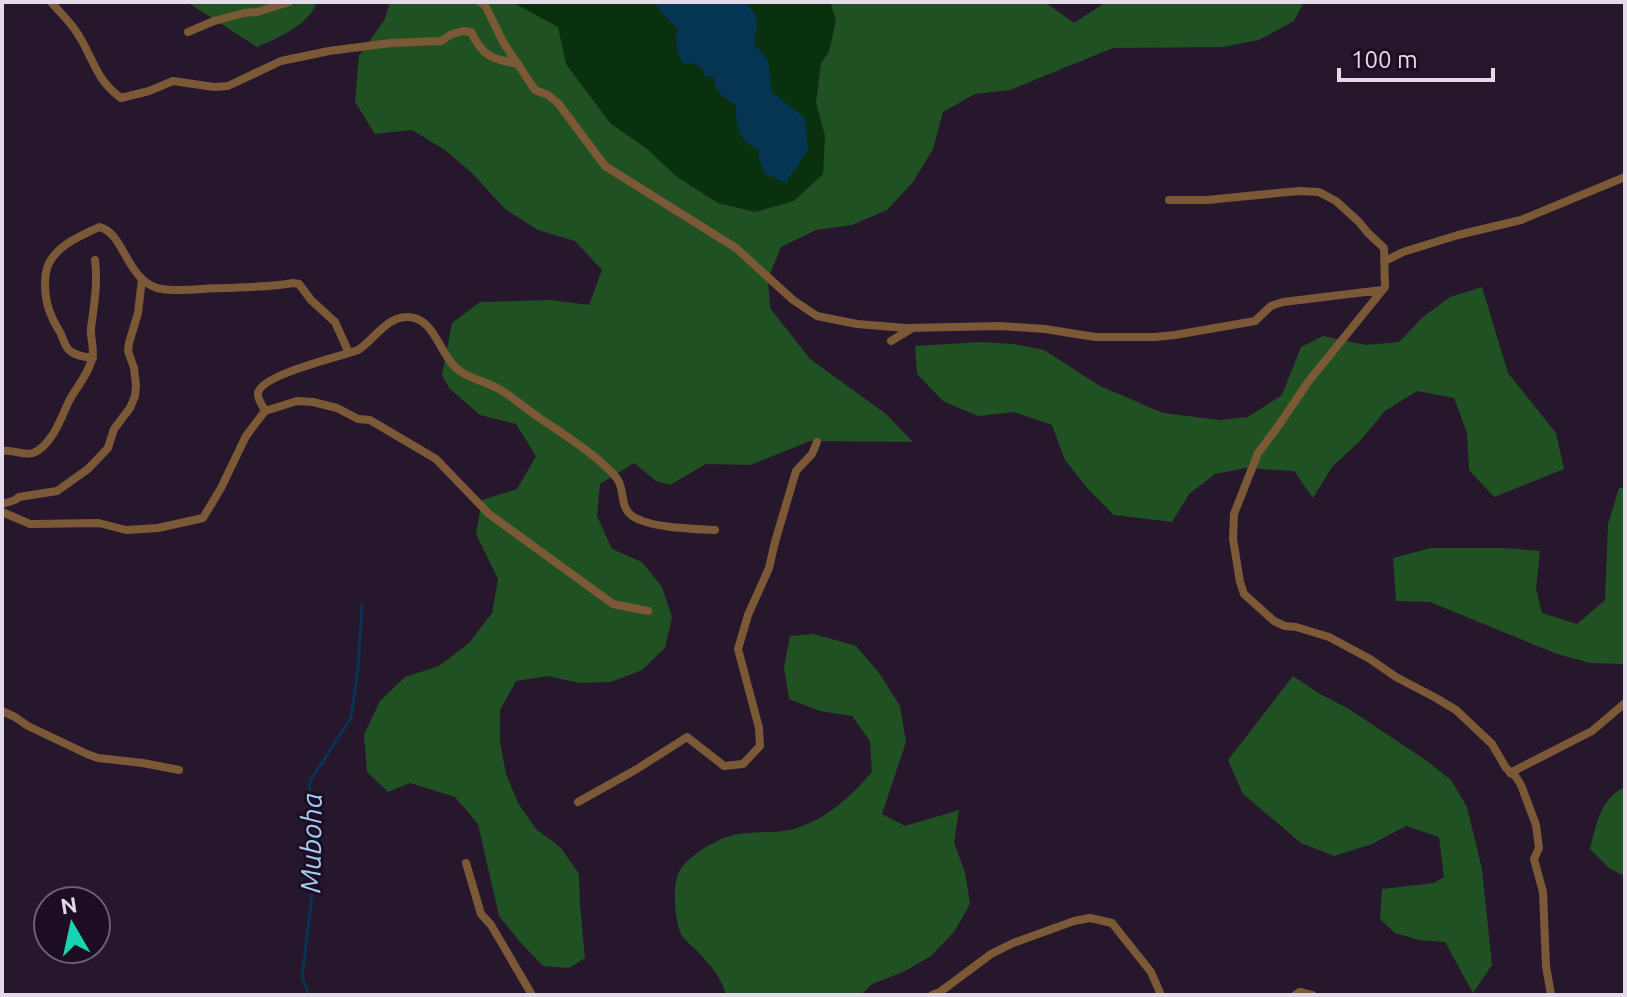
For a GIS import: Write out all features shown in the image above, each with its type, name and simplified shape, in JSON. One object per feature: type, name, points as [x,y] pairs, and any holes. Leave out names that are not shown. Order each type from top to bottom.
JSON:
[{"type":"street","points":[[51,2],[79,36],[94,68],[108,88],[121,98],[173,81],[228,86],[281,61],[391,43],[441,41],[463,31],[471,32],[488,56],[518,64]]},
{"type":"street","points":[[188,32],[214,21],[289,2]]},
{"type":"street","points":[[480,2],[485,5],[503,42],[535,90],[558,103],[605,166],[736,248],[793,300],[817,316],[857,324],[911,328],[1000,326],[1095,337],[1175,335],[1255,321],[1271,306],[1283,302],[1382,290]]},
{"type":"street","points":[[1385,261],[1403,252],[1458,235],[1521,220],[1625,177]]},
{"type":"street","points":[[1169,200],[1319,192],[1336,201],[1384,248],[1385,287],[1308,382],[1258,453],[1234,514],[1233,539],[1240,582],[1244,594],[1274,621],[1329,637],[1370,659],[1456,710],[1492,744],[1521,785],[1536,825],[1539,848],[1534,859],[1543,892],[1546,966],[1551,995]]},
{"type":"street","points":[[93,358],[69,350],[52,320],[46,301],[47,270],[59,249],[99,227],[108,229],[124,257],[152,287],[194,290],[299,284],[335,322],[349,353]]},
{"type":"street","points":[[2,451],[29,454],[47,442],[84,380],[93,358],[91,331],[97,281],[95,260]]},
{"type":"street","points":[[2,504],[19,497],[57,491],[88,469],[108,448],[114,429],[135,396],[134,368],[128,351],[138,313],[142,279]]},
{"type":"street","points":[[265,411],[258,399],[262,387],[291,371],[349,353],[365,345],[395,319],[409,316],[421,320],[433,331],[447,360],[461,373],[499,389],[600,462],[618,480],[629,514],[642,522],[715,530]]},
{"type":"street","points":[[891,341],[911,328]]},
{"type":"street","points":[[2,512],[30,524],[99,523],[126,530],[158,528],[203,518],[246,436],[265,411],[297,401],[313,402],[337,408],[358,419],[370,420],[436,459],[489,514],[613,604],[648,611]]},
{"type":"street","points":[[578,802],[687,737],[724,766],[743,764],[760,746],[759,728],[738,649],[748,615],[769,568],[796,471],[812,454],[817,442]]},
{"type":"street","points":[[1510,773],[1592,731],[1625,703]]},
{"type":"street","points":[[2,711],[98,758],[179,770]]},
{"type":"street","points":[[466,863],[481,914],[491,925],[532,995]]},
{"type":"street","points":[[932,995],[991,954],[1013,943],[1090,918],[1112,923],[1151,972],[1161,995]]},
{"type":"street","points":[[1295,995],[1300,992],[1312,995]]},
{"type":"green space","points":[[187,2],[317,2],[300,24],[257,47]]},
{"type":"green space","points":[[390,2],[512,2],[558,27],[566,64],[611,124],[646,148],[677,177],[718,203],[755,212],[794,201],[823,174],[825,136],[816,103],[821,63],[829,52],[836,20],[830,2],[1045,2],[1074,23],[1106,2],[1304,2],[1294,21],[1259,40],[1223,47],[1113,48],[1010,90],[975,94],[943,112],[933,149],[913,182],[887,210],[852,225],[816,230],[781,247],[768,279],[770,308],[810,359],[886,414],[913,442],[810,441],[750,465],[706,464],[670,485],[656,481],[634,463],[600,484],[597,516],[612,549],[642,562],[662,587],[672,617],[665,648],[642,670],[611,682],[579,683],[548,676],[516,681],[500,710],[500,742],[506,774],[518,803],[536,829],[561,848],[579,874],[585,958],[569,968],[543,966],[499,916],[478,824],[455,797],[410,783],[388,792],[367,772],[364,735],[380,701],[405,677],[439,666],[469,643],[492,613],[498,579],[476,534],[482,500],[517,489],[536,456],[516,424],[480,415],[449,388],[442,375],[452,323],[480,302],[551,300],[589,305],[602,270],[575,241],[538,230],[505,209],[473,174],[445,150],[412,130],[375,134],[355,102],[359,56],[385,19]]},
{"type":"green space","points":[[512,2],[830,2],[836,20],[829,52],[821,63],[816,103],[825,136],[823,174],[794,201],[755,212],[718,203],[677,177],[646,148],[611,124],[566,64],[558,27]]},
{"type":"green space","points":[[1482,287],[1508,373],[1556,433],[1564,469],[1494,497],[1469,470],[1467,433],[1454,398],[1417,391],[1385,411],[1360,441],[1332,467],[1313,498],[1294,471],[1246,468],[1215,474],[1189,494],[1172,522],[1114,515],[1065,460],[1052,425],[1014,412],[978,416],[943,401],[917,374],[915,346],[981,342],[1013,344],[1044,350],[1100,386],[1163,413],[1220,420],[1248,417],[1282,395],[1301,347],[1323,336],[1366,345],[1399,342],[1423,317],[1450,297]]},
{"type":"green space","points":[[1619,488],[1625,488],[1625,664],[1590,663],[1557,654],[1430,602],[1396,601],[1393,558],[1431,548],[1540,551],[1536,589],[1542,613],[1577,624],[1605,600],[1608,524]]},
{"type":"green space","points":[[814,634],[856,646],[880,674],[900,706],[906,742],[882,814],[905,826],[959,810],[954,843],[965,872],[970,904],[954,932],[931,956],[903,972],[872,984],[861,995],[726,995],[714,971],[680,932],[675,902],[679,872],[695,854],[726,837],[784,831],[821,817],[872,772],[870,741],[852,716],[820,711],[789,699],[784,667],[790,636]]},
{"type":"green space","points":[[1293,676],[1427,761],[1451,780],[1467,807],[1482,869],[1492,965],[1473,993],[1445,942],[1419,940],[1395,933],[1380,919],[1382,889],[1434,883],[1444,877],[1439,837],[1406,826],[1372,844],[1334,856],[1301,843],[1243,794],[1228,760]]},
{"type":"green space","points":[[1625,787],[1625,876],[1610,869],[1590,849],[1597,821],[1605,805]]},
{"type":"water","points":[[655,2],[747,2],[757,20],[754,44],[768,60],[771,91],[805,118],[808,150],[788,184],[764,173],[759,149],[742,137],[736,105],[718,90],[714,77],[704,76],[702,68],[692,63],[684,64],[676,47],[678,29]]},
{"type":"waterway","name":"Muboha","points":[[309,995],[302,977],[313,887],[307,832],[310,781],[351,718],[362,605]]}]
